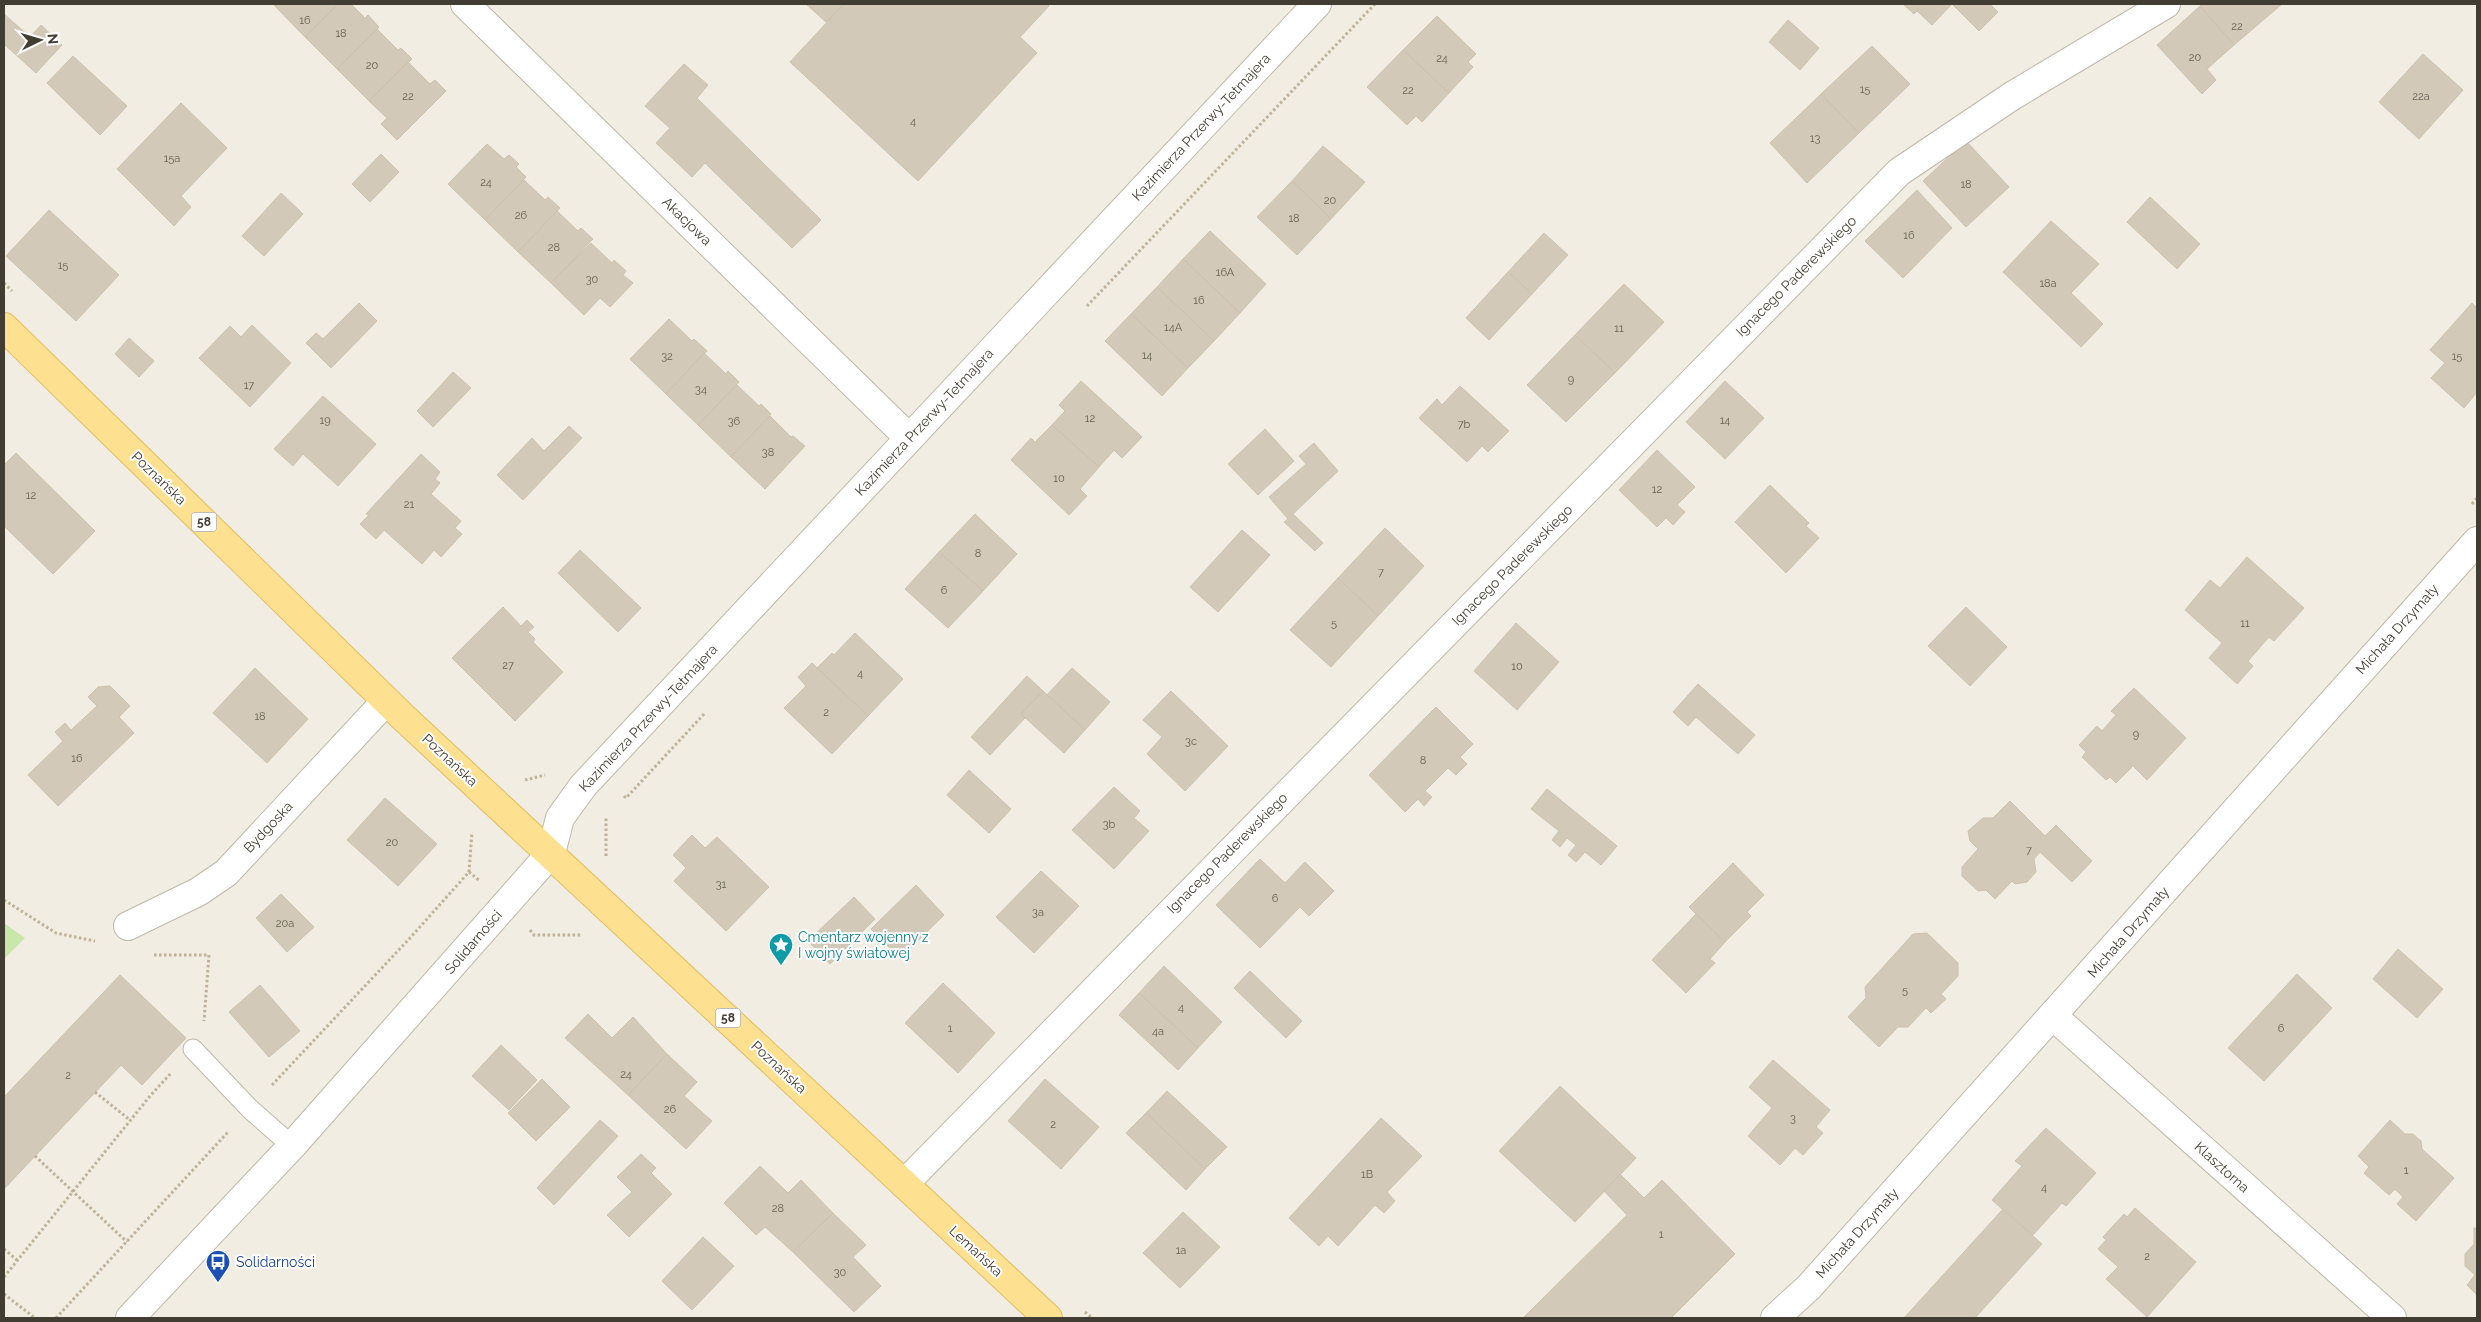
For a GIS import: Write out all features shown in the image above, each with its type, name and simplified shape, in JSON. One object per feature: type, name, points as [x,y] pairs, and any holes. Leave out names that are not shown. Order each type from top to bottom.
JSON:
[{"type":"main road","name":"Poznańska","points":[[4,327],[386,700],[904,1184]]},
{"type":"main road","name":"Lemańska","points":[[904,1184],[1048,1318]]},
{"type":"street","name":"Akacjowa","points":[[465,4],[909,438]]},
{"type":"street","name":"Kazimierza Przerwy-Tetmajera","points":[[551,853],[560,818],[583,786],[1317,4]]},
{"type":"street","name":"Ignacego Paderewskiego","points":[[904,1184],[1899,172],[2012,96],[2166,4]]},
{"type":"street","name":"Michała Drzymały","points":[[1775,1318],[1808,1287],[2053,1016],[2477,541]]},
{"type":"street","name":"Bydgoska","points":[[128,926],[198,892],[226,873],[386,700]]},
{"type":"street","name":"Solidarności","points":[[130,1318],[292,1146],[551,853]]},
{"type":"street","name":"Klasztorna","points":[[2053,1016],[2392,1318]]},
{"type":"lane","points":[[193,1049],[250,1109],[292,1146]]},
{"type":"path","points":[[4,900],[56,933],[98,942]]},
{"type":"path","points":[[4,1277],[130,1120],[193,1049],[204,1022],[209,955],[150,955]]},
{"type":"path","points":[[95,1092],[130,1120]]},
{"type":"path","points":[[34,1156],[73,1190],[127,1242]]},
{"type":"path","points":[[4,1249],[17,1260]]},
{"type":"path","points":[[4,1294],[35,1318]]},
{"type":"green space","points":[[4,923],[25,938],[4,959]]},
{"type":"building","points":[[273,4],[338,4],[305,37]]},
{"type":"building","points":[[338,4],[351,4],[365,18],[368,15],[379,27],[337,69],[305,37]]},
{"type":"building","points":[[806,4],[844,4],[826,22]]},
{"type":"building","points":[[844,4],[1047,4],[1049,6],[1020,37],[1037,53],[918,181],[790,62]]},
{"type":"building","points":[[1903,4],[1952,4],[1932,25],[1917,11],[1914,14]]},
{"type":"building","points":[[1952,4],[1990,4],[1998,12],[1979,31]]},
{"type":"building","points":[[2202,4],[2282,4],[2234,45],[2200,6]]},
{"type":"building","points":[[2200,6],[2234,45],[2207,69],[2216,80],[2202,94],[2157,45]]},
{"type":"building","points":[[4,14],[30,37],[41,25],[62,45],[36,73],[4,44]]},
{"type":"building","points":[[1437,16],[1476,54],[1468,62],[1473,67],[1449,93],[1403,50]]},
{"type":"building","points":[[1788,20],[1819,48],[1800,70],[1769,42]]},
{"type":"building","points":[[377,29],[398,50],[401,48],[412,59],[369,101],[337,69]]},
{"type":"building","points":[[1872,46],[1910,84],[1859,133],[1821,94]]},
{"type":"building","points":[[1403,50],[1449,93],[1422,122],[1416,116],[1407,125],[1367,87]]},
{"type":"building","points":[[2423,54],[2463,90],[2419,139],[2379,102]]},
{"type":"building","points":[[73,56],[127,106],[100,135],[47,83]]},
{"type":"building","points":[[408,62],[430,84],[435,80],[446,91],[397,140],[381,124],[387,118],[369,101]]},
{"type":"building","points":[[684,64],[708,85],[697,98],[821,220],[792,248],[705,163],[692,177],[656,143],[670,128],[645,106]]},
{"type":"building","points":[[1821,94],[1859,133],[1807,183],[1770,143]]},
{"type":"building","points":[[181,103],[227,148],[181,196],[191,207],[174,226],[117,169]]},
{"type":"building","points":[[1966,141],[2009,187],[1966,227],[1923,181]]},
{"type":"building","points":[[487,144],[504,159],[509,155],[519,164],[516,167],[526,177],[485,220],[448,184]]},
{"type":"building","points":[[1323,146],[1365,182],[1331,219],[1292,181]]},
{"type":"building","points":[[381,154],[399,172],[370,202],[352,184]]},
{"type":"building","points":[[524,180],[545,200],[548,197],[560,208],[518,252],[485,220]]},
{"type":"building","points":[[1292,181],[1331,219],[1297,255],[1257,217]]},
{"type":"building","points":[[1917,190],[1952,228],[1903,278],[1865,241]]},
{"type":"building","points":[[281,193],[303,214],[264,256],[242,236]]},
{"type":"building","points":[[2150,197],[2200,244],[2177,269],[2127,222]]},
{"type":"building","points":[[49,210],[119,275],[76,321],[6,256]]},
{"type":"building","points":[[557,211],[578,231],[581,228],[593,239],[551,283],[518,252]]},
{"type":"building","points":[[2051,221],[2099,264],[2071,293],[2103,324],[2081,347],[2003,272]]},
{"type":"building","points":[[1210,231],[1266,284],[1240,313],[1183,259]]},
{"type":"building","points":[[1544,233],[1568,255],[1532,294],[1508,272]]},
{"type":"building","points":[[591,243],[612,263],[614,260],[626,271],[623,275],[633,283],[610,307],[600,298],[584,315],[551,283]]},
{"type":"building","points":[[1183,259],[1240,313],[1214,341],[1157,287]]},
{"type":"building","points":[[1508,272],[1532,294],[1489,340],[1466,318]]},
{"type":"building","points":[[1624,284],[1664,322],[1615,373],[1575,335]]},
{"type":"building","points":[[1157,287],[1214,341],[1188,368],[1131,314]]},
{"type":"building","points":[[359,303],[377,321],[331,368],[306,343],[316,333],[323,339]]},
{"type":"building","points":[[2472,303],[2477,308],[2477,392],[2464,408],[2431,378],[2445,363],[2430,350]]},
{"type":"building","points":[[1131,314],[1188,368],[1162,396],[1105,341]]},
{"type":"building","points":[[669,319],[692,341],[694,339],[707,351],[666,394],[630,359]]},
{"type":"building","points":[[252,325],[291,363],[250,407],[199,358],[230,326],[241,337]]},
{"type":"building","points":[[1575,335],[1615,373],[1566,422],[1527,385]]},
{"type":"building","points":[[129,338],[154,361],[139,377],[115,354]]},
{"type":"building","points":[[704,353],[726,374],[728,371],[739,382],[698,425],[666,394]]},
{"type":"building","points":[[453,372],[471,388],[433,427],[417,411]]},
{"type":"building","points":[[1081,381],[1142,437],[1122,458],[1114,450],[1099,467],[1052,425],[1065,411],[1059,405]]},
{"type":"building","points":[[1725,381],[1764,418],[1725,459],[1686,422]]},
{"type":"building","points":[[737,385],[759,406],[761,404],[771,414],[731,457],[698,425]]},
{"type":"building","points":[[1460,386],[1509,431],[1488,452],[1482,446],[1467,462],[1419,418],[1437,399],[1442,405]]},
{"type":"building","points":[[323,396],[376,444],[338,486],[303,454],[293,466],[274,449]]},
{"type":"building","points":[[770,416],[791,437],[793,436],[805,446],[765,489],[731,457]]},
{"type":"building","points":[[1052,425],[1099,467],[1080,489],[1087,496],[1069,515],[1011,460],[1031,438],[1035,442]]},
{"type":"building","points":[[569,426],[582,438],[523,500],[497,475],[532,438],[544,451]]},
{"type":"building","points":[[1265,429],[1294,461],[1258,495],[1228,464]]},
{"type":"building","points":[[1314,443],[1338,471],[1293,514],[1323,543],[1315,551],[1284,522],[1288,519],[1269,497],[1306,464],[1299,456]]},
{"type":"building","points":[[1657,450],[1695,487],[1677,505],[1685,512],[1673,525],[1666,518],[1657,527],[1619,490]]},
{"type":"building","points":[[16,453],[95,531],[53,574],[4,526],[4,465]]},
{"type":"building","points":[[421,454],[440,472],[435,479],[440,483],[431,494],[461,521],[455,528],[462,534],[441,557],[434,550],[422,564],[384,530],[376,539],[360,524],[369,515],[366,514]]},
{"type":"building","points":[[1770,485],[1809,523],[1806,526],[1819,538],[1786,573],[1735,522]]},
{"type":"building","points":[[975,514],[1017,554],[983,591],[939,552]]},
{"type":"building","points":[[1385,528],[1424,566],[1378,616],[1338,578]]},
{"type":"building","points":[[1242,530],[1270,555],[1218,612],[1190,587]]},
{"type":"building","points":[[580,550],[641,608],[618,632],[558,573]]},
{"type":"building","points":[[939,552],[983,591],[948,628],[905,589]]},
{"type":"building","points":[[2247,557],[2304,608],[2274,641],[2269,637],[2248,661],[2253,666],[2237,684],[2209,658],[2222,643],[2185,610],[2210,580],[2220,588]]},
{"type":"building","points":[[1338,578],[1378,616],[1331,667],[1290,630]]},
{"type":"building","points":[[503,607],[521,626],[527,620],[534,627],[528,632],[535,639],[533,642],[563,672],[515,721],[452,658]]},
{"type":"building","points":[[1966,607],[2007,647],[1970,686],[1928,646]]},
{"type":"building","points":[[1516,623],[1559,662],[1517,710],[1474,671]]},
{"type":"building","points":[[855,633],[903,679],[868,716],[817,668],[832,653],[834,655]]},
{"type":"building","points":[[812,663],[868,716],[832,754],[784,708],[806,686],[798,677]]},
{"type":"building","points":[[255,668],[308,719],[267,763],[213,713]]},
{"type":"building","points":[[1072,668],[1110,702],[1085,730],[1047,695]]},
{"type":"building","points":[[1027,676],[1043,691],[1021,714],[1025,718],[990,755],[971,737]]},
{"type":"building","points":[[1698,684],[1755,735],[1738,754],[1696,717],[1688,726],[1673,712]]},
{"type":"building","points":[[110,686],[130,706],[119,717],[134,733],[58,806],[28,775],[63,741],[55,732],[65,723],[71,730],[97,706],[88,697],[98,687]]},
{"type":"building","points":[[2134,688],[2186,738],[2147,780],[2133,766],[2116,783],[2110,777],[2106,780],[2082,757],[2086,752],[2079,745],[2097,726],[2102,731],[2116,715],[2111,711]]},
{"type":"building","points":[[1043,691],[1085,730],[1064,753],[1021,714]]},
{"type":"building","points":[[1171,691],[1228,746],[1185,791],[1147,754],[1162,737],[1143,720]]},
{"type":"building","points":[[1436,707],[1473,744],[1460,757],[1467,764],[1456,775],[1448,768],[1425,791],[1432,797],[1424,806],[1418,799],[1405,812],[1369,775]]},
{"type":"building","points":[[969,770],[1011,809],[989,833],[947,795]]},
{"type":"building","points":[[1114,787],[1140,811],[1134,818],[1149,831],[1114,869],[1072,830]]},
{"type":"building","points":[[1547,789],[1617,846],[1601,865],[1585,852],[1576,862],[1568,855],[1576,845],[1567,838],[1560,847],[1552,840],[1559,831],[1531,809]]},
{"type":"building","points":[[385,798],[437,844],[398,886],[347,840]]},
{"type":"building","points":[[2010,801],[2045,836],[2056,825],[2092,861],[2072,882],[2040,852],[2034,859],[2036,872],[2027,882],[2015,884],[2012,881],[1995,899],[1986,890],[1978,891],[1962,876],[1962,867],[1978,849],[1970,841],[1968,831],[1983,818],[1993,818]]},
{"type":"building","points":[[692,835],[705,848],[717,837],[769,887],[726,931],[674,881],[686,868],[673,855]]},
{"type":"building","points":[[1260,859],[1285,883],[1305,862],[1334,891],[1309,916],[1300,907],[1260,948],[1216,905]]},
{"type":"building","points":[[1733,863],[1764,895],[1747,912],[1751,916],[1725,942],[1689,907]]},
{"type":"building","points":[[1041,871],[1079,906],[1034,953],[996,917]]},
{"type":"building","points":[[916,885],[944,915],[900,958],[871,929]]},
{"type":"building","points":[[281,894],[314,927],[287,952],[256,918]]},
{"type":"building","points":[[854,897],[875,919],[830,964],[808,941]]},
{"type":"building","points":[[1696,914],[1725,942],[1710,959],[1715,963],[1686,993],[1652,960]]},
{"type":"building","points":[[1927,933],[1958,963],[1958,976],[1941,994],[1946,999],[1931,1013],[1926,1008],[1908,1027],[1898,1027],[1879,1047],[1848,1017],[1866,998],[1865,987],[1913,934]]},
{"type":"building","points":[[2398,949],[2443,989],[2417,1018],[2373,979]]},
{"type":"building","points":[[1164,966],[1222,1022],[1198,1048],[1139,993]]},
{"type":"building","points":[[1250,971],[1302,1021],[1286,1038],[1234,988]]},
{"type":"building","points":[[2297,974],[2332,1008],[2264,1081],[2228,1048]]},
{"type":"building","points":[[120,975],[186,1038],[142,1085],[121,1065],[4,1189],[4,1097]]},
{"type":"building","points":[[943,983],[995,1033],[958,1073],[905,1023]]},
{"type":"building","points":[[260,985],[300,1031],[269,1057],[229,1012]]},
{"type":"building","points":[[1139,993],[1198,1048],[1178,1070],[1119,1015]]},
{"type":"building","points":[[588,1014],[612,1038],[633,1017],[667,1054],[628,1095],[565,1038]]},
{"type":"building","points":[[501,1045],[537,1080],[509,1110],[472,1076]]},
{"type":"building","points":[[667,1054],[697,1082],[684,1096],[712,1121],[686,1149],[628,1095]]},
{"type":"building","points":[[1773,1060],[1830,1110],[1816,1127],[1823,1133],[1803,1155],[1795,1148],[1780,1165],[1748,1136],[1772,1108],[1749,1087]]},
{"type":"building","points":[[542,1079],[570,1107],[536,1141],[508,1113]]},
{"type":"building","points":[[1045,1079],[1099,1127],[1061,1169],[1008,1121]]},
{"type":"building","points":[[1560,1086],[1636,1158],[1575,1222],[1499,1151]]},
{"type":"building","points":[[1167,1091],[1227,1147],[1205,1169],[1146,1113]]},
{"type":"building","points":[[1146,1113],[1205,1169],[1186,1190],[1126,1133]]},
{"type":"building","points":[[1381,1118],[1422,1156],[1387,1192],[1395,1201],[1384,1213],[1375,1205],[1338,1246],[1328,1236],[1319,1246],[1289,1218]]},
{"type":"building","points":[[600,1120],[618,1136],[554,1205],[537,1188]]},
{"type":"building","points":[[2390,1120],[2405,1134],[2413,1134],[2421,1141],[2422,1149],[2454,1178],[2416,1221],[2397,1204],[2403,1197],[2395,1189],[2389,1195],[2364,1173],[2369,1167],[2358,1156]]},
{"type":"building","points":[[2046,1128],[2096,1173],[2066,1206],[2062,1203],[2032,1236],[1992,1200],[2022,1166],[2015,1161]]},
{"type":"building","points":[[641,1154],[656,1168],[651,1173],[672,1194],[629,1237],[607,1215],[632,1192],[617,1177]]},
{"type":"building","points":[[760,1166],[788,1193],[801,1180],[833,1213],[793,1252],[765,1227],[756,1235],[724,1203]]},
{"type":"building","points":[[1620,1174],[1644,1198],[1662,1180],[1735,1254],[1671,1318],[1523,1318],[1627,1215],[1604,1191]]},
{"type":"building","points":[[2135,1208],[2196,1262],[2147,1317],[2106,1279],[2118,1267],[2098,1249],[2106,1240],[2103,1237],[2124,1214],[2127,1217]]},
{"type":"building","points":[[2003,1209],[2042,1244],[1975,1318],[1904,1318]]},
{"type":"building","points":[[1183,1212],[1220,1247],[1180,1288],[1143,1253]]},
{"type":"building","points":[[833,1213],[866,1245],[853,1257],[881,1286],[854,1312],[793,1252]]},
{"type":"building","points":[[2474,1228],[2477,1228],[2477,1295],[2467,1285],[2475,1275],[2465,1266],[2465,1254],[2474,1244]]},
{"type":"building","points":[[703,1237],[734,1266],[692,1310],[662,1281]]},
{"type":"place","name":"Cmentarz wojenny z I wojny światowej","points":[[781,966]]},
{"type":"place","name":"Solidarności","points":[[218,1283]]}]
